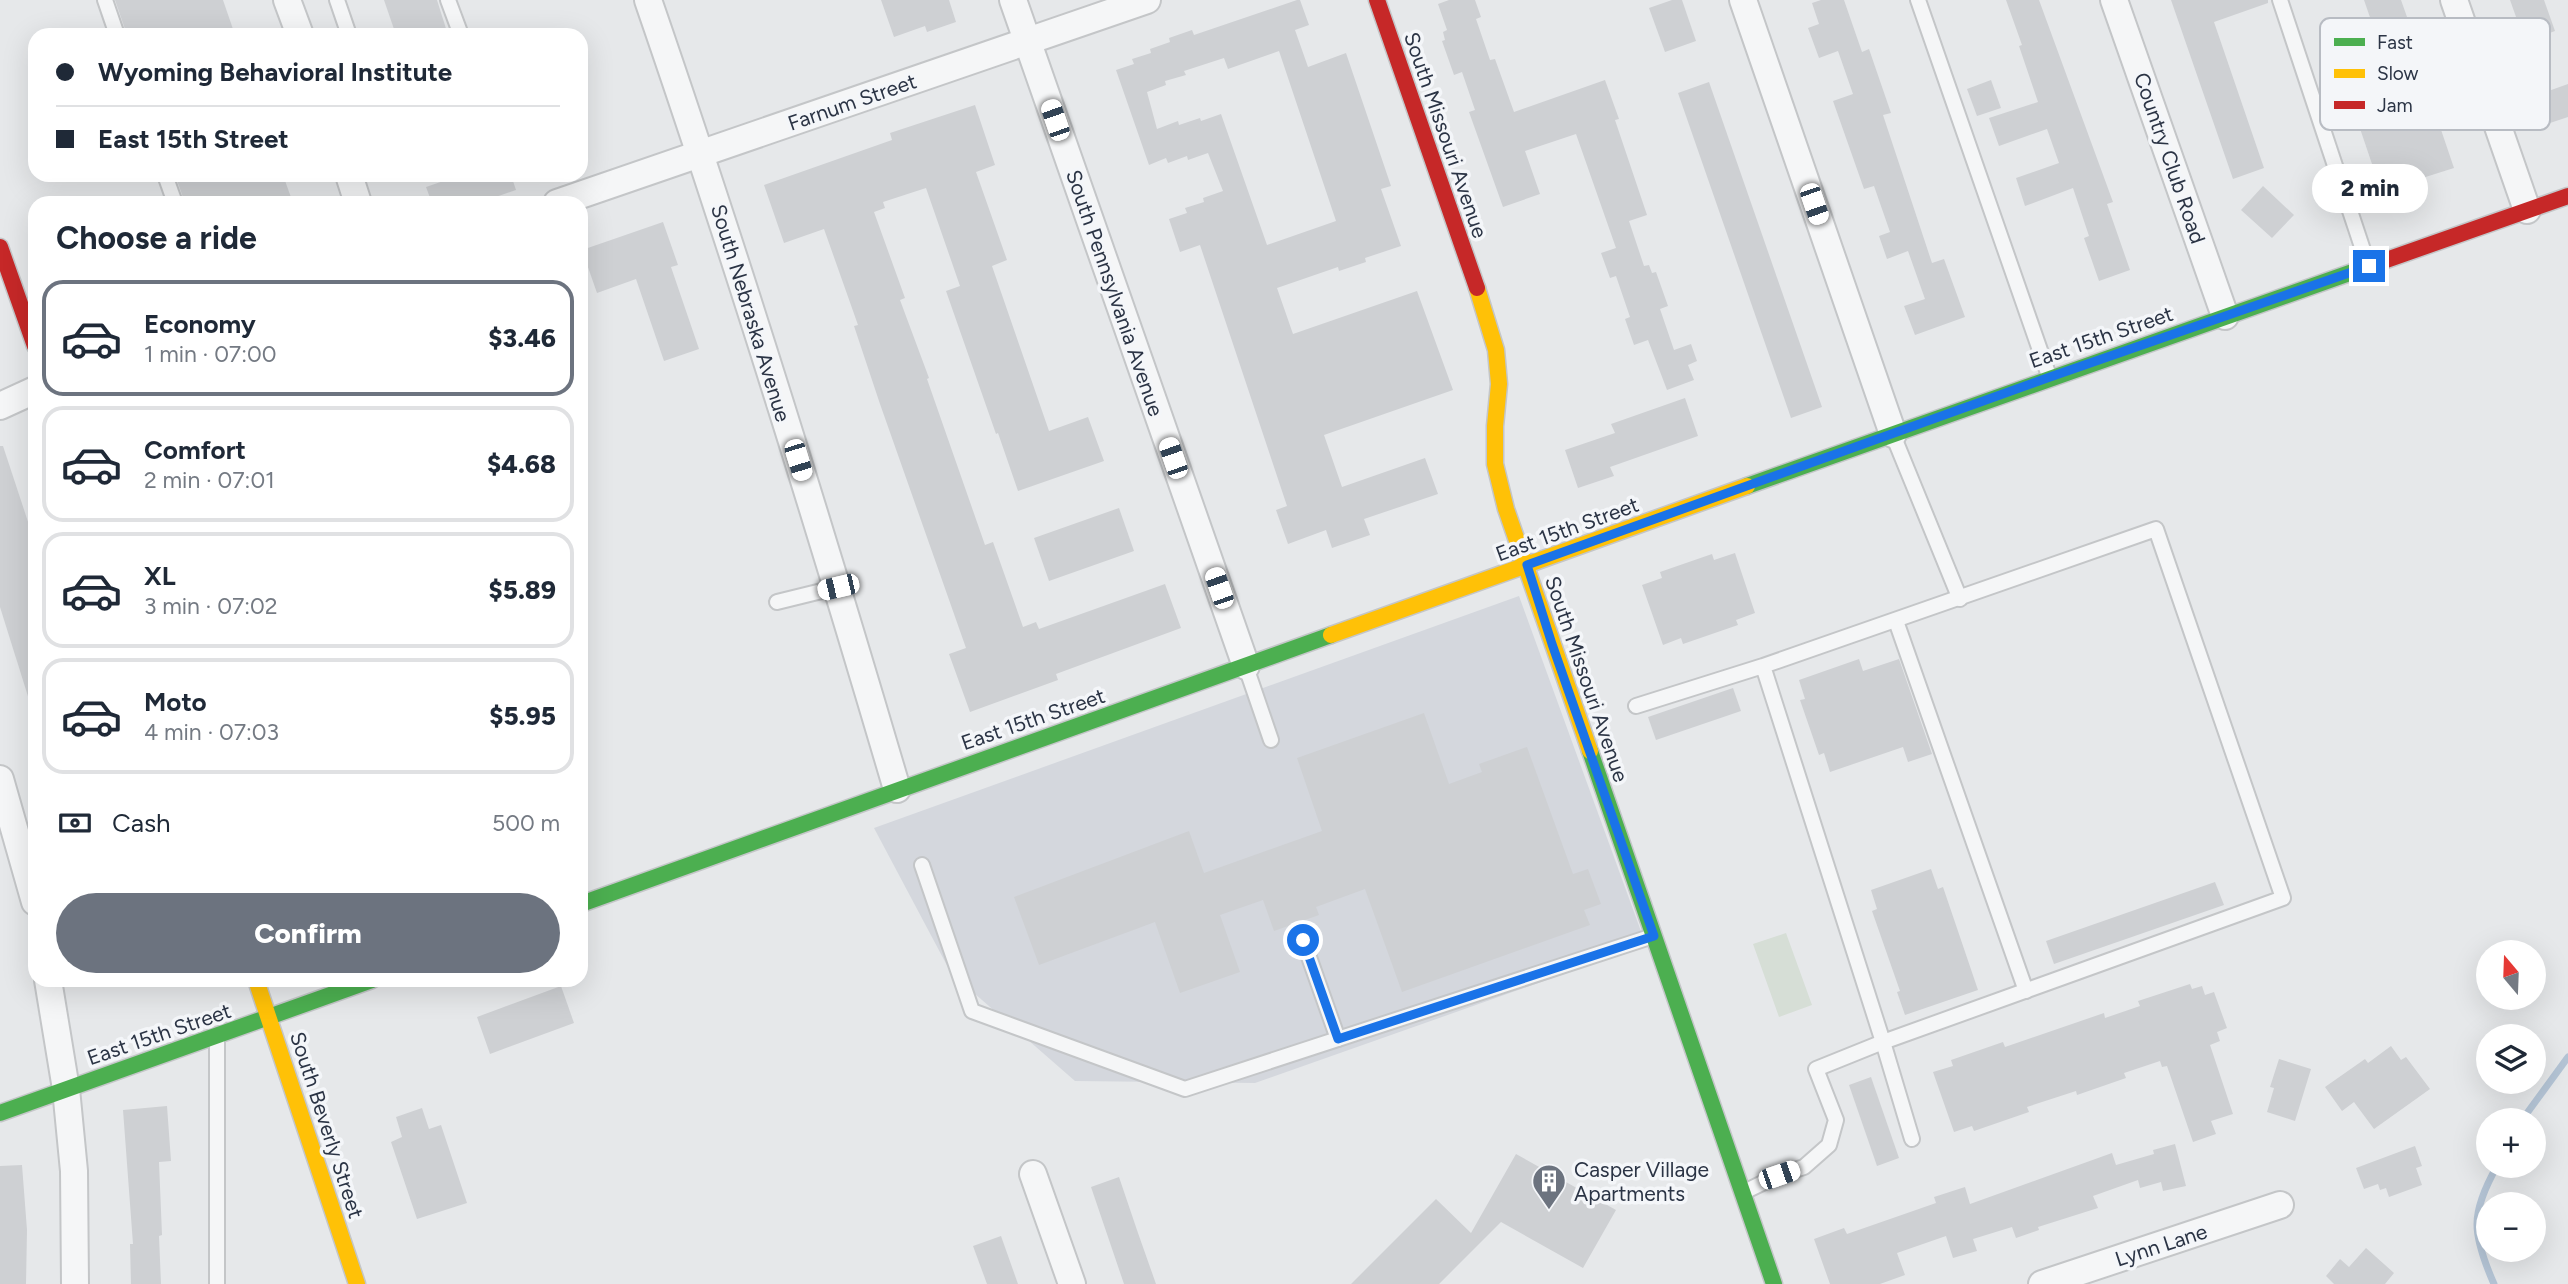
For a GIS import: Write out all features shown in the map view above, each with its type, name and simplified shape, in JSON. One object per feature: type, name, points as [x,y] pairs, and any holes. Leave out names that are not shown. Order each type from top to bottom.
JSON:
[{"type":"main road","name":"South Missouri Avenue","points":[[1377,0],[1483,304],[1496,350],[1499,384],[1495,464],[1506,509],[1774,1284]]},
{"type":"main road","name":"East 15th Street","points":[[588,901],[2050,377],[2568,196]]},
{"type":"main road","points":[[0,247],[28,326]]},
{"type":"main road","name":"South Beverly Street","points":[[259,987],[357,1284]]},
{"type":"main road","name":"East 15th Street","points":[[0,1113],[353,987]]},
{"type":"street","points":[[287,0],[297,28]]},
{"type":"street","name":"South Nebraska Avenue","points":[[648,0],[701,153],[838,587],[897,789]]},
{"type":"street","name":"South Pennsylvania Avenue","points":[[1013,0],[1246,666]]},
{"type":"street","name":"Farnum Street","points":[[577,196],[1147,0]]},
{"type":"street","points":[[1743,0],[1893,434]]},
{"type":"street","name":"Country Club Road","points":[[2114,0],[2225,316]]},
{"type":"street","points":[[2454,0],[2460,18]]},
{"type":"street","points":[[2499,130],[2526,209]]},
{"type":"street","points":[[0,406],[28,393]]},
{"type":"street","points":[[0,779],[28,877]]},
{"type":"street","points":[[49,987],[66,1089],[74,1171],[75,1284]]},
{"type":"street","points":[[1033,1174],[1072,1284]]},
{"type":"street","name":"Lynn Lane","points":[[2042,1284],[2280,1205]]},
{"type":"lane","points":[[104,0],[114,28]]},
{"type":"lane","points":[[337,0],[347,28]]},
{"type":"lane","points":[[448,0],[458,28]]},
{"type":"lane","points":[[1918,0],[2050,377]]},
{"type":"lane","points":[[2280,0],[2320,120]]},
{"type":"lane","points":[[2323,130],[2369,266]]},
{"type":"lane","points":[[1893,434],[1960,599]]},
{"type":"lane","points":[[1636,706],[1896,621],[2156,529],[2283,898],[1883,1042],[1816,1069],[1836,1120],[1829,1145],[1804,1167],[1779,1175],[1743,1193]]},
{"type":"lane","points":[[777,602],[838,587]]},
{"type":"lane","points":[[1896,621],[2026,991]]},
{"type":"lane","points":[[1246,666],[1271,740]]},
{"type":"lane","points":[[1763,666],[1912,1139]]},
{"type":"lane","points":[[922,865],[972,1011],[1185,1089],[1654,936]]},
{"type":"lane","points":[[1303,940],[1338,1039]]},
{"type":"lane","points":[[217,1037],[217,1284]]},
{"type":"shaded area","points":[[1519,596],[1646,945],[1255,1083],[1075,1081],[951,973],[874,828]]},
{"type":"shaded area","points":[[1786,933],[1812,1005],[1779,1017],[1753,944]]},
{"type":"building","points":[[115,0],[223,0],[233,28],[125,28]]},
{"type":"building","points":[[384,0],[437,0],[446,28],[394,28]]},
{"type":"building","points":[[881,0],[949,0],[956,22],[927,32],[925,26],[894,37]]},
{"type":"building","points":[[1300,0],[1309,25],[1295,30],[1308,67],[1346,53],[1391,186],[1381,189],[1401,246],[1365,258],[1366,262],[1339,271],[1338,267],[1277,288],[1293,334],[1417,291],[1453,390],[1324,435],[1342,487],[1425,458],[1438,494],[1364,519],[1370,535],[1332,548],[1326,530],[1288,544],[1276,510],[1287,506],[1200,245],[1180,252],[1169,219],[1187,213],[1185,208],[1204,202],[1203,198],[1223,191],[1208,153],[1188,160],[1187,156],[1168,163],[1166,158],[1149,165],[1116,70],[1134,64],[1132,59],[1151,53],[1150,49],[1170,42],[1169,38],[1192,30],[1194,35]],"holes":[[[1279,51],[1336,221],[1267,245],[1221,114],[1179,125],[1178,121],[1157,129],[1147,92],[1166,85],[1165,81],[1186,75],[1184,71],[1224,58],[1228,69]]]},
{"type":"building","points":[[1449,0],[1475,0],[1481,17],[1476,19],[1490,60],[1495,59],[1514,112],[1605,80],[1619,119],[1615,120],[1647,215],[1629,221],[1644,266],[1649,265],[1652,273],[1656,272],[1668,306],[1660,309],[1674,350],[1691,344],[1697,361],[1688,365],[1694,380],[1667,390],[1648,340],[1634,345],[1625,319],[1630,317],[1616,276],[1610,278],[1601,253],[1616,248],[1576,134],[1525,151],[1540,194],[1503,207],[1469,112],[1475,110],[1462,72],[1454,75],[1442,41],[1445,40],[1443,32],[1447,30],[1438,4]]},
{"type":"building","points":[[1672,0],[1682,0],[1696,41],[1665,52],[1649,8]]},
{"type":"building","points":[[1821,0],[1844,0],[1862,52],[1869,49],[1891,113],[1883,115],[1932,263],[1944,259],[1965,317],[1915,335],[1904,306],[1925,299],[1908,251],[1887,259],[1879,236],[1890,232],[1874,186],[1864,189],[1833,101],[1853,94],[1838,51],[1819,58],[1808,28],[1819,24],[1812,3]]},
{"type":"building","points":[[2006,0],[2039,0],[2113,202],[2107,204],[2130,270],[2099,281],[2084,238],[2089,236],[2073,188],[2025,206],[2016,178],[2059,163],[2047,129],[1999,146],[1989,118],[2038,102]]},
{"type":"building","points":[[2171,0],[2268,0],[2268,3],[2214,22],[2264,168],[2233,179]]},
{"type":"building","points":[[2364,0],[2401,0],[2407,18],[2370,18]]},
{"type":"building","points":[[2510,0],[2544,0],[2555,31],[2550,33],[2550,18],[2516,18]]},
{"type":"building","points":[[1991,80],[2001,108],[1977,116],[1967,89]]},
{"type":"building","points":[[1709,82],[1822,407],[1791,418],[1678,93]]},
{"type":"building","points":[[2568,84],[2568,117],[2550,123],[2550,90]]},
{"type":"building","points":[[975,105],[995,165],[976,172],[1007,260],[992,266],[1049,431],[1088,417],[1104,461],[1018,491],[946,291],[960,286],[926,188],[883,202],[885,208],[874,212],[905,298],[900,300],[985,545],[993,542],[1023,627],[1036,622],[1039,629],[1165,584],[1181,628],[1056,674],[1058,680],[970,712],[949,654],[966,648],[880,404],[854,326],[858,325],[824,229],[784,243],[764,185],[892,140],[890,133]]},
{"type":"building","points":[[2360,130],[2441,130],[2454,168],[2378,192],[2369,165],[2372,164]]},
{"type":"building","points":[[178,182],[286,182],[290,196],[182,196]]},
{"type":"building","points":[[441,182],[513,182],[516,190],[498,196],[429,196],[426,187]]},
{"type":"building","points":[[2263,186],[2294,215],[2272,238],[2241,210]]},
{"type":"building","points":[[663,222],[678,265],[671,267],[699,349],[664,361],[636,279],[597,293],[588,267],[588,248]]},
{"type":"building","points":[[1685,398],[1698,436],[1610,467],[1614,476],[1578,488],[1565,450],[1615,433],[1611,424]]},
{"type":"building","points":[[0,446],[3,446],[28,522],[28,696],[0,607]]},
{"type":"building","points":[[1119,508],[1134,551],[1049,581],[1034,538]]},
{"type":"building","points":[[1735,553],[1755,613],[1736,620],[1738,625],[1683,644],[1681,638],[1663,645],[1642,585],[1662,578],[1660,572],[1712,554],[1714,560]]},
{"type":"building","points":[[1859,659],[1863,671],[1899,659],[1932,754],[1908,762],[1903,747],[1830,772],[1824,753],[1819,755],[1800,700],[1805,699],[1799,680]]},
{"type":"building","points":[[1733,688],[1741,711],[1656,740],[1648,717]]},
{"type":"building","points":[[1424,713],[1449,784],[1482,772],[1479,764],[1527,747],[1573,874],[1588,869],[1601,904],[1584,910],[1590,925],[1402,992],[1365,889],[1316,907],[1319,915],[1274,931],[1263,900],[1220,915],[1240,972],[1180,993],[1155,922],[1039,965],[1014,897],[1189,831],[1204,873],[1322,831],[1297,758]]},
{"type":"building","points":[[1931,869],[1938,889],[1943,887],[1978,990],[1905,1015],[1897,992],[1900,991],[1872,911],[1877,909],[1871,890]]},
{"type":"building","points":[[2215,882],[2224,905],[2054,964],[2046,941]]},
{"type":"building","points":[[2190,984],[2192,989],[2202,986],[2205,995],[2214,992],[2227,1028],[2217,1032],[2220,1041],[2210,1045],[2233,1114],[2211,1121],[2216,1134],[2193,1142],[2167,1066],[2162,1067],[2160,1061],[2124,1073],[2126,1078],[2077,1095],[2076,1091],[2027,1107],[2029,1112],[1974,1131],[1972,1126],[1954,1132],[1933,1072],[1953,1066],[1951,1060],[2003,1042],[2005,1047],[2104,1013],[2105,1018],[2140,1006],[2138,1001]]},
{"type":"building","points":[[561,987],[574,1023],[490,1054],[477,1017]]},
{"type":"building","points":[[2391,1046],[2401,1060],[2406,1057],[2430,1089],[2374,1129],[2354,1102],[2342,1111],[2325,1087],[2365,1059],[2368,1063]]},
{"type":"building","points":[[2279,1059],[2311,1069],[2295,1121],[2267,1112],[2274,1088],[2270,1087]]},
{"type":"building","points":[[1871,1077],[1899,1158],[1877,1166],[1849,1085]]},
{"type":"building","points":[[167,1106],[171,1161],[159,1162],[161,1284],[131,1284],[130,1244],[133,1244],[123,1110]]},
{"type":"building","points":[[422,1108],[429,1129],[441,1125],[467,1203],[417,1219],[391,1142],[402,1137],[396,1117]]},
{"type":"building","points":[[2175,1144],[2186,1186],[2163,1191],[2161,1182],[2140,1188],[2138,1180],[2093,1196],[2098,1208],[2038,1227],[2039,1230],[2016,1238],[2012,1227],[1973,1239],[1977,1251],[1953,1258],[1946,1236],[1897,1253],[1905,1275],[1880,1284],[1830,1284],[1814,1239],[1844,1228],[1847,1234],[1936,1203],[1934,1197],[1965,1187],[1970,1204],[2112,1153],[2116,1165],[2154,1154],[2153,1150]]},
{"type":"building","points":[[2415,1146],[2422,1166],[2416,1168],[2422,1185],[2389,1197],[2386,1188],[2380,1190],[2378,1184],[2364,1189],[2356,1168]]},
{"type":"building","points":[[1516,1154],[1616,1210],[1583,1268],[1501,1222],[1439,1284],[1351,1284],[1436,1199],[1471,1233]]},
{"type":"building","points":[[22,1165],[27,1230],[26,1284],[0,1284],[0,1166]]},
{"type":"building","points":[[1119,1177],[1156,1284],[1124,1284],[1091,1187]]},
{"type":"building","points":[[1001,1236],[1018,1284],[987,1284],[973,1246]]},
{"type":"building","points":[[2366,1248],[2394,1273],[2385,1284],[2334,1284],[2326,1276],[2340,1259],[2349,1267]]},
{"type":"waterway","points":[[2531,1108],[2568,1057]]},
{"type":"waterway","points":[[2491,1178],[2477,1216],[2477,1231],[2494,1284]]},
{"type":"traffic: fast","points":[[1747,486],[2375,264]]},
{"type":"traffic: fast","points":[[588,901],[1331,635]]},
{"type":"traffic: fast","points":[[1590,751],[1774,1284]]},
{"type":"traffic: fast","points":[[0,1113],[352,987]]},
{"type":"traffic: slow","points":[[1477,288],[1496,350],[1499,384],[1495,464],[1506,509],[1590,751]]},
{"type":"traffic: slow","points":[[1331,635],[1747,486]]},
{"type":"traffic: slow","points":[[258,987],[357,1284]]},
{"type":"traffic: jam","points":[[1377,0],[1477,288]]},
{"type":"traffic: jam","points":[[2375,264],[2568,196]]},
{"type":"traffic: jam","points":[[0,247],[28,326]]},
{"type":"place","name":"Casper Village Apartments","points":[[1549,1211]]},
{"type":"route","points":[[1303,940],[1338,1039],[1654,936],[1527,565],[2050,377],[2369,266]]}]
